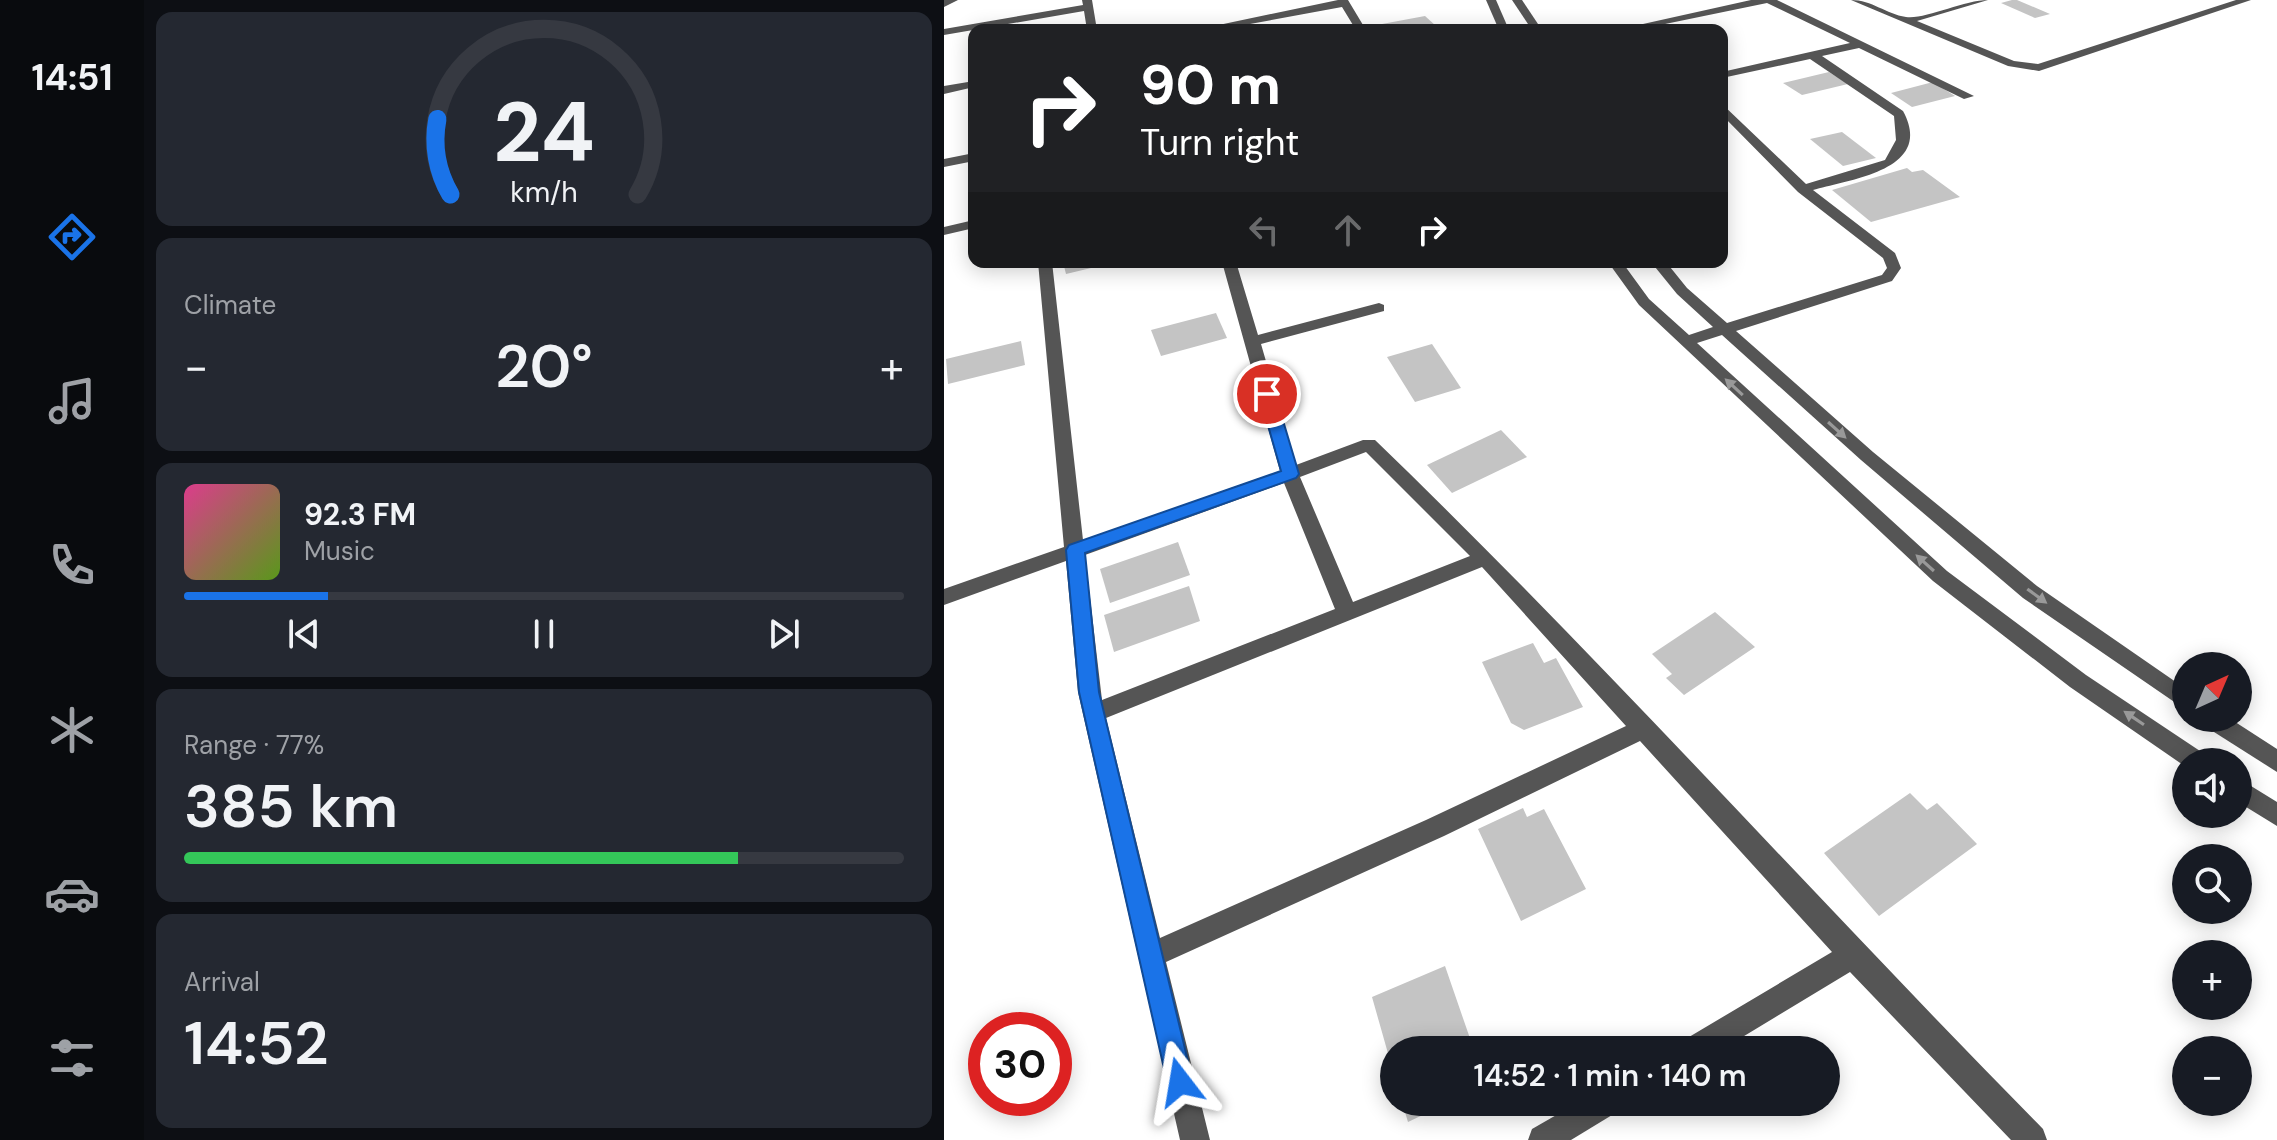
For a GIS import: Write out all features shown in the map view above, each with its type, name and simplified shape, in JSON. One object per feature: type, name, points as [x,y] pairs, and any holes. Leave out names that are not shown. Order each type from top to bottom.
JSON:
[{"type":"street","points":[[1491,0],[1501,24]]},
{"type":"street","points":[[1517,0],[1533,24]]},
{"type":"street","points":[[1663,24],[1768,0],[1968,96]]},
{"type":"street","points":[[1856,0],[2012,64],[2039,68],[2246,0]]},
{"type":"street","points":[[1907,21],[1983,0]]},
{"type":"street","points":[[1231,24],[1343,2],[1357,24]]},
{"type":"street","points":[[985,24],[1088,4],[1091,24]]},
{"type":"street","points":[[944,32],[968,27]]},
{"type":"street","points":[[1728,74],[1861,44]]},
{"type":"street","points":[[1803,189],[1890,163],[1899,154],[1904,127],[1899,114],[1814,56]]},
{"type":"street","points":[[944,90],[968,85]]},
{"type":"street","points":[[1686,341],[1887,278],[1894,268],[1890,256],[1803,189],[1728,114]]},
{"type":"street","points":[[944,163],[968,158]]},
{"type":"street","points":[[944,231],[968,225]]},
{"type":"street","points":[[1046,268],[1089,692],[1195,1140]]},
{"type":"street","points":[[1231,268],[1290,474],[1347,613]]},
{"type":"street","points":[[1619,268],[1644,302],[1940,576],[2078,681],[2177,748]]},
{"type":"street","points":[[1663,268],[1682,291],[1867,456],[2030,592],[2172,691]]},
{"type":"street","points":[[1252,341],[1379,308]]},
{"type":"street","points":[[944,597],[1369,444],[1485,558],[1853,955],[2032,1140]]},
{"type":"street","points":[[1094,713],[1485,558]]},
{"type":"street","points":[[1150,956],[1435,828],[1644,728]]},
{"type":"street","points":[[2232,732],[2277,762]]},
{"type":"street","points":[[2252,798],[2277,815]]},
{"type":"street","points":[[1717,1036],[1853,955]]},
{"type":"street","points":[[1543,1140],[1583,1116]]},
{"type":"building","points":[[2012,0],[2050,14],[2035,18],[2001,3]]},
{"type":"building","points":[[1425,16],[1434,24],[1382,24]]},
{"type":"building","points":[[1829,72],[1848,84],[1802,95],[1783,83]]},
{"type":"building","points":[[1933,82],[1955,96],[1912,107],[1891,93]]},
{"type":"building","points":[[1842,132],[1876,158],[1843,166],[1810,139]]},
{"type":"building","points":[[1907,168],[1912,172],[1923,170],[1960,197],[1871,222],[1832,190]]},
{"type":"building","points":[[1064,268],[1091,268],[1066,274]]},
{"type":"building","points":[[1216,313],[1227,338],[1161,356],[1151,330]]},
{"type":"building","points":[[1021,341],[1025,365],[948,384],[946,359]]},
{"type":"building","points":[[1432,344],[1461,388],[1415,402],[1387,357]]},
{"type":"building","points":[[1501,430],[1527,457],[1452,493],[1427,465]]},
{"type":"building","points":[[1178,542],[1190,575],[1110,603],[1100,569]]},
{"type":"building","points":[[1189,586],[1200,621],[1114,652],[1104,615]]},
{"type":"building","points":[[1715,612],[1755,647],[1684,695],[1666,678],[1672,674],[1652,654]]},
{"type":"building","points":[[1533,643],[1544,663],[1556,658],[1583,707],[1524,730],[1511,723],[1482,662]]},
{"type":"building","points":[[1910,793],[1927,810],[1937,803],[1977,844],[1879,916],[1824,853]]},
{"type":"building","points":[[1523,808],[1527,817],[1544,809],[1586,889],[1521,921],[1478,829]]},
{"type":"building","points":[[1445,966],[1469,1036],[1383,1036],[1372,997]]},
{"type":"building","points":[[1406,1116],[1421,1116],[1408,1122]]},
{"type":"route","points":[[1180,1082],[1089,692],[1075,550],[1290,474],[1267,394]]}]
